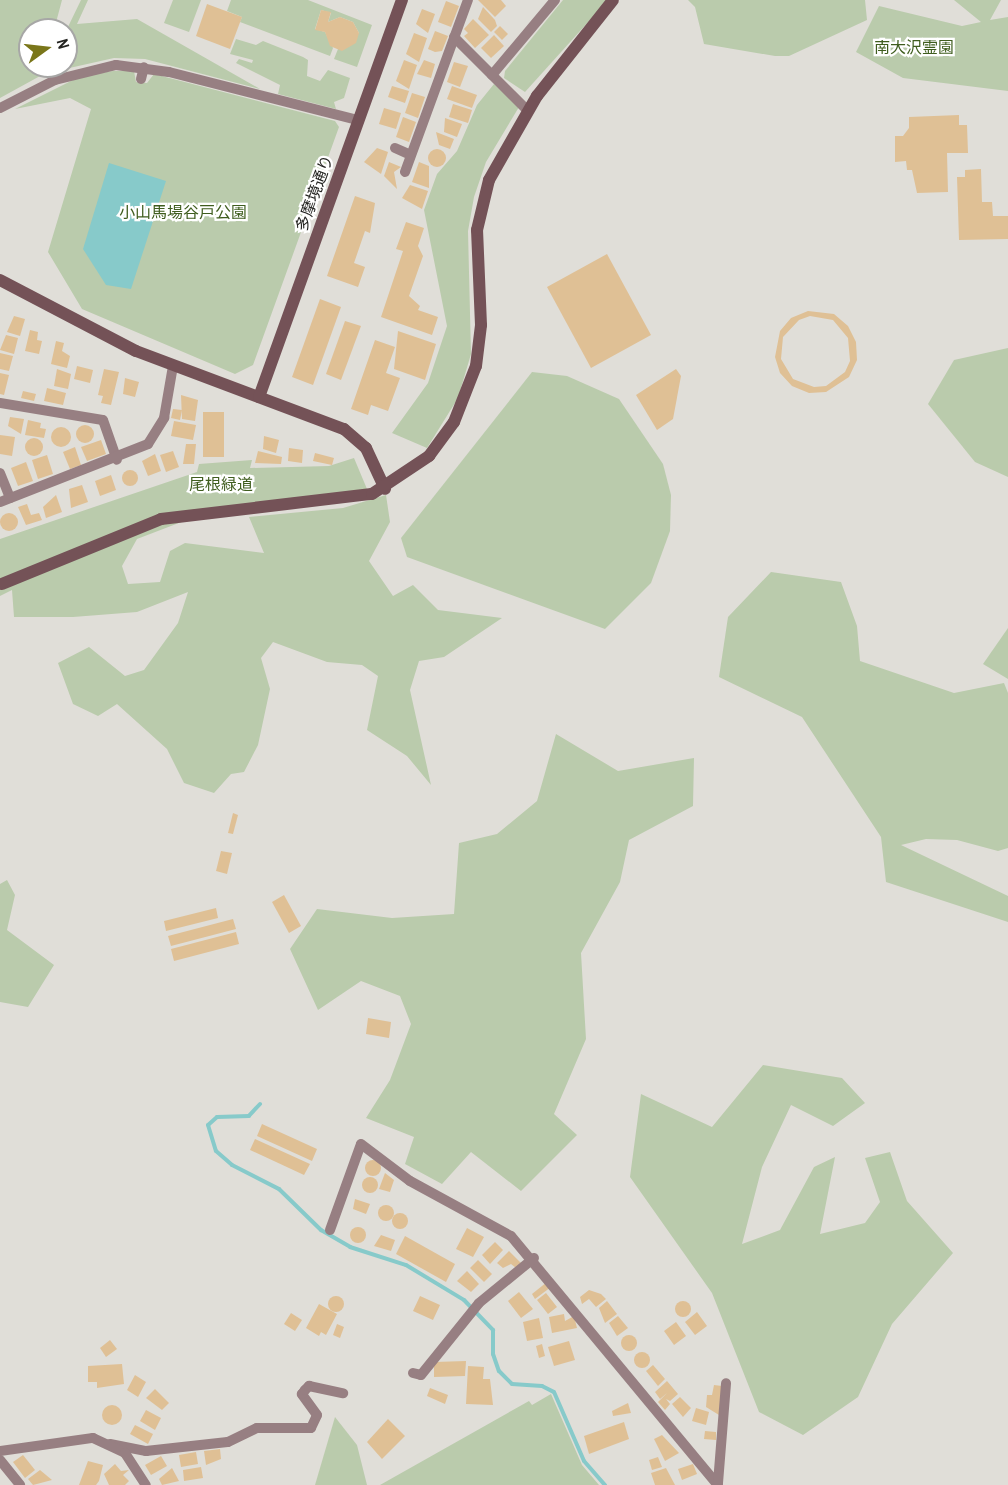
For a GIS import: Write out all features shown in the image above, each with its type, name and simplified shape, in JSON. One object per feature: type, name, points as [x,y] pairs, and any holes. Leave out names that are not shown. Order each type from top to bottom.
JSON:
[{"type":"street","name":"多摩境通り","points":[[259,398],[402,0]]},
{"type":"street","points":[[405,172],[468,0]]},
{"type":"street","points":[[492,75],[555,0]]},
{"type":"street","points":[[0,585],[161,519],[343,501],[385,489],[441,442],[470,383],[480,338],[479,215],[495,165],[528,110],[613,0]]},
{"type":"street","points":[[454,37],[528,110]]},
{"type":"street","points":[[141,79],[144,67]]},
{"type":"street","points":[[0,108],[86,70],[144,67],[358,120]]},
{"type":"street","points":[[394,148],[411,154]]},
{"type":"street","points":[[0,280],[173,366],[354,435],[366,448],[385,489]]},
{"type":"street","points":[[0,473],[5,500],[117,460],[143,448],[158,433],[173,366]]},
{"type":"street","points":[[0,403],[103,420],[117,460]]},
{"type":"street","points":[[330,1230],[361,1144],[410,1181],[511,1236],[534,1258],[718,1484]]},
{"type":"street","points":[[414,1373],[421,1375],[479,1303],[534,1258]]},
{"type":"street","points":[[718,1484],[726,1383]]},
{"type":"street","points":[[0,1452],[67,1439],[147,1451],[228,1442],[257,1428],[311,1428],[317,1415],[302,1394],[305,1390],[309,1386],[343,1393]]},
{"type":"street","points":[[110,1444],[125,1454],[146,1485]]},
{"type":"street","points":[[0,1460],[20,1485]]},
{"type":"green space","points":[[0,0],[62,0],[57,18],[18,18],[18,78],[36,78],[0,98]]},
{"type":"green space","points":[[81,0],[88,0],[78,22],[78,18],[72,18]]},
{"type":"green space","points":[[173,0],[201,0],[189,32],[164,23]]},
{"type":"green space","points":[[231,0],[308,0],[372,25],[357,67],[334,59],[338,49],[359,33],[353,22],[340,17],[328,22],[331,13],[321,10],[315,29],[325,32],[333,48],[330,56],[240,22],[242,17],[227,11]]},
{"type":"green space","points":[[563,0],[608,0],[525,92],[504,78],[505,71]]},
{"type":"green space","points":[[688,0],[865,0],[867,20],[789,56],[775,56],[704,44],[695,7]]},
{"type":"green space","name":"南大沢霊園","points":[[954,0],[1001,0],[990,20],[1008,17],[1008,91],[903,78],[856,52],[879,6],[962,26],[981,22]]},
{"type":"green space","points":[[137,19],[260,89],[145,59],[114,58],[78,66],[78,24]]},
{"type":"green space","points":[[236,39],[256,45],[263,41],[303,57],[308,60],[307,76],[320,81],[328,70],[350,78],[344,98],[334,102],[336,109],[278,94],[280,85],[236,63],[239,59],[252,63],[253,60],[230,54]]},
{"type":"green space","name":"小山馬場谷戸公園","points":[[113,71],[134,71],[136,82],[147,83],[154,74],[335,121],[339,127],[253,365],[235,374],[82,309],[48,252],[91,109],[70,98],[15,109],[81,76]]},
{"type":"green space","points":[[494,84],[519,107],[486,162],[474,197],[468,231],[471,354],[458,398],[427,448],[392,433],[428,383],[447,326],[424,210],[437,174],[457,151],[477,105]]},
{"type":"green space","points":[[1008,348],[1008,477],[975,462],[928,404],[954,360]]},
{"type":"green space","points":[[532,372],[567,376],[619,399],[663,464],[671,495],[670,531],[651,583],[605,629],[407,557],[401,538]]},
{"type":"green space","name":"尾根緑道","points":[[354,458],[367,489],[184,521],[137,539],[122,566],[128,584],[160,582],[170,551],[185,543],[264,553],[249,517],[343,508],[386,495],[390,522],[369,561],[393,596],[413,585],[438,610],[502,618],[444,657],[419,661],[410,690],[431,785],[407,756],[367,730],[378,676],[362,665],[327,662],[273,642],[261,658],[270,689],[258,745],[244,772],[231,774],[214,793],[184,783],[167,749],[117,704],[98,716],[73,704],[58,663],[89,647],[125,676],[144,670],[178,623],[188,592],[137,612],[73,617],[14,617],[12,590],[0,596],[0,539],[197,472],[199,464],[252,460],[250,468],[329,466]]},
{"type":"green space","points":[[771,572],[841,582],[857,626],[860,661],[954,693],[1004,683],[1008,693],[1008,848],[998,851],[957,840],[926,839],[901,845],[1008,896],[1008,922],[886,882],[881,837],[802,717],[719,677],[728,617]]},
{"type":"green space","points":[[1008,628],[1008,679],[983,664]]},
{"type":"green space","points":[[556,734],[618,771],[694,758],[693,806],[629,840],[620,882],[581,953],[586,1039],[554,1114],[577,1135],[521,1191],[471,1152],[442,1184],[405,1164],[414,1137],[366,1118],[390,1080],[411,1024],[400,996],[361,981],[318,1010],[290,949],[317,909],[392,918],[454,914],[459,843],[497,834],[537,801]]},
{"type":"green space","points":[[7,880],[15,895],[7,930],[54,965],[28,1007],[0,1002],[0,884]]},
{"type":"green space","points":[[763,1065],[842,1078],[865,1103],[833,1126],[791,1105],[762,1167],[742,1244],[780,1230],[814,1167],[835,1157],[820,1234],[865,1223],[880,1202],[865,1158],[890,1152],[907,1201],[953,1253],[892,1324],[858,1397],[803,1435],[759,1412],[712,1293],[630,1177],[641,1094],[712,1127]]},
{"type":"green space","points":[[551,1394],[582,1465],[599,1485],[380,1485],[529,1401],[532,1405]]},
{"type":"green space","points":[[335,1417],[357,1445],[367,1485],[315,1485]]},
{"type":"water","points":[[109,163],[166,181],[131,289],[106,285],[83,249]]},
{"type":"building","points":[[478,0],[501,0],[506,6],[495,17]]},
{"type":"building","points":[[446,1],[459,6],[451,27],[438,22]]},
{"type":"building","points":[[207,4],[242,17],[230,49],[196,36]]},
{"type":"building","points":[[483,7],[495,20],[497,26],[491,32],[478,19]]},
{"type":"building","points":[[422,9],[435,14],[428,33],[416,24]]},
{"type":"building","points":[[321,10],[331,12],[328,22],[340,17],[353,22],[359,33],[356,43],[342,51],[330,46],[325,32],[315,30]]},
{"type":"building","points":[[473,19],[489,35],[475,48],[464,36],[468,33],[464,29]]},
{"type":"building","points":[[500,26],[508,34],[502,40],[494,32]]},
{"type":"building","points":[[435,31],[448,36],[442,51],[435,52],[428,49]]},
{"type":"building","points":[[414,33],[427,38],[419,62],[406,54]]},
{"type":"building","points":[[494,35],[504,46],[491,58],[481,48]]},
{"type":"building","points":[[404,60],[417,65],[409,89],[396,81]]},
{"type":"building","points":[[424,60],[435,64],[431,78],[417,74]]},
{"type":"building","points":[[454,62],[468,66],[460,87],[447,82]]},
{"type":"building","points":[[392,86],[409,91],[405,103],[388,97]]},
{"type":"building","points":[[452,86],[477,95],[472,108],[447,99]]},
{"type":"building","points":[[412,93],[425,97],[418,118],[405,113]]},
{"type":"building","points":[[453,104],[472,110],[468,123],[449,117]]},
{"type":"building","points":[[384,108],[401,113],[396,129],[379,124]]},
{"type":"building","points":[[959,115],[959,125],[967,125],[968,153],[947,153],[948,192],[917,193],[912,170],[907,170],[906,161],[895,162],[895,136],[903,136],[909,128],[909,117]]},
{"type":"building","points":[[403,117],[416,122],[409,142],[396,137]]},
{"type":"building","points":[[445,118],[462,124],[457,137],[444,132]]},
{"type":"building","points":[[436,132],[454,139],[450,149],[439,145]]},
{"type":"building","points":[[377,148],[388,152],[381,174],[364,162]]},
{"type":"building","points":[[437,149],[443,152],[446,158],[443,164],[437,167],[431,164],[428,158],[431,152]]},
{"type":"building","points":[[389,162],[401,167],[394,172],[397,189],[384,176]]},
{"type":"building","points":[[419,162],[429,166],[429,188],[412,182]]},
{"type":"building","points":[[981,169],[982,202],[992,202],[993,216],[1008,216],[1008,239],[959,240],[957,177],[965,177],[965,170]]},
{"type":"building","points":[[410,185],[428,191],[422,209],[402,198]]},
{"type":"building","points":[[355,196],[375,203],[370,233],[365,231],[354,263],[365,267],[358,287],[327,276]]},
{"type":"building","points":[[406,222],[424,228],[418,246],[423,256],[409,296],[420,306],[418,310],[438,317],[432,335],[381,317],[403,251],[396,249]]},
{"type":"building","points":[[607,254],[651,335],[591,368],[547,287]]},
{"type":"building","points":[[320,299],[341,307],[313,385],[292,377]]},
{"type":"building","points":[[808,311],[834,314],[848,326],[856,342],[857,360],[849,377],[826,392],[809,393],[792,386],[780,373],[775,357],[780,331],[791,318]],"holes":[[[810,316],[833,320],[848,338],[850,361],[845,372],[826,386],[814,387],[793,379],[781,359],[783,337],[799,320]]]},
{"type":"building","points":[[14,316],[25,319],[20,336],[7,332]]},
{"type":"building","points":[[345,321],[361,326],[341,380],[326,374]]},
{"type":"building","points":[[30,330],[38,332],[37,340],[42,341],[39,354],[25,351]]},
{"type":"building","points":[[398,331],[436,344],[425,380],[394,369]]},
{"type":"building","points":[[6,335],[18,338],[14,354],[0,350]]},
{"type":"building","points":[[375,340],[395,347],[386,373],[400,378],[388,411],[371,405],[368,415],[351,409]]},
{"type":"building","points":[[56,341],[64,343],[62,351],[70,356],[67,368],[51,364]]},
{"type":"building","points":[[0,353],[13,356],[9,371],[0,369]]},
{"type":"building","points":[[77,366],[93,370],[90,383],[74,379]]},
{"type":"building","points":[[57,369],[71,374],[68,389],[54,386]]},
{"type":"building","points":[[104,369],[119,372],[111,405],[101,403],[103,396],[98,395]]},
{"type":"building","points":[[676,369],[681,376],[673,419],[657,430],[636,395]]},
{"type":"building","points":[[0,373],[9,375],[4,395],[0,394]]},
{"type":"building","points":[[125,378],[139,382],[135,397],[123,394]]},
{"type":"building","points":[[47,388],[66,393],[63,405],[44,401]]},
{"type":"building","points":[[23,391],[36,394],[34,401],[21,398]]},
{"type":"building","points":[[181,395],[198,400],[195,421],[182,419]]},
{"type":"building","points":[[173,409],[182,410],[180,420],[171,418]]},
{"type":"building","points":[[203,412],[224,412],[224,457],[203,457]]},
{"type":"building","points":[[10,417],[24,419],[21,434],[8,426]]},
{"type":"building","points":[[28,420],[41,423],[40,428],[46,429],[44,438],[25,435]]},
{"type":"building","points":[[174,421],[196,425],[193,440],[171,436]]},
{"type":"building","points":[[85,425],[91,428],[94,434],[91,440],[85,443],[79,440],[76,434],[79,428]]},
{"type":"building","points":[[61,427],[68,430],[71,437],[68,444],[61,447],[54,444],[51,437],[54,430]]},
{"type":"building","points":[[0,435],[15,437],[12,456],[0,454]]},
{"type":"building","points":[[264,436],[279,440],[276,453],[263,449]]},
{"type":"building","points":[[34,438],[40,441],[43,447],[40,453],[34,456],[28,453],[25,447],[28,441]]},
{"type":"building","points":[[101,440],[106,454],[87,461],[81,447]]},
{"type":"building","points":[[186,444],[196,444],[194,464],[183,464]]},
{"type":"building","points":[[75,447],[81,465],[70,469],[63,452]]},
{"type":"building","points":[[289,448],[303,450],[302,463],[288,461]]},
{"type":"building","points":[[173,451],[179,467],[166,472],[160,455]]},
{"type":"building","points":[[258,451],[282,457],[281,464],[255,463]]},
{"type":"building","points":[[315,453],[334,458],[332,465],[313,461]]},
{"type":"building","points":[[155,454],[161,471],[148,476],[142,461]]},
{"type":"building","points":[[47,455],[53,474],[38,479],[32,460]]},
{"type":"building","points":[[26,462],[33,481],[18,486],[11,468]]},
{"type":"building","points":[[127,470],[133,470],[138,478],[136,484],[127,486],[122,481],[122,475]]},
{"type":"building","points":[[111,475],[116,490],[100,496],[95,481]]},
{"type":"building","points":[[82,485],[88,502],[71,508],[69,489]]},
{"type":"building","points":[[56,495],[62,512],[46,518],[43,507]]},
{"type":"building","points":[[27,504],[31,515],[39,513],[42,520],[26,525],[18,507]]},
{"type":"building","points":[[9,513],[16,515],[18,522],[16,529],[9,531],[2,529],[0,522],[2,515]]},
{"type":"building","points":[[233,813],[238,815],[233,834],[228,833]]},
{"type":"building","points":[[221,851],[232,853],[227,874],[216,871]]},
{"type":"building","points":[[284,895],[301,926],[289,933],[272,902]]},
{"type":"building","points":[[216,908],[218,918],[166,931],[164,921]]},
{"type":"building","points":[[233,919],[236,929],[171,946],[168,936]]},
{"type":"building","points":[[236,932],[239,944],[174,961],[171,949]]},
{"type":"building","points":[[368,1018],[391,1022],[389,1038],[366,1034]]},
{"type":"building","points":[[262,1124],[317,1149],[312,1161],[257,1136]]},
{"type":"building","points":[[255,1139],[310,1164],[304,1175],[250,1150]]},
{"type":"building","points":[[373,1160],[381,1168],[373,1176],[365,1168]]},
{"type":"building","points":[[385,1173],[394,1180],[390,1192],[379,1189]]},
{"type":"building","points":[[370,1177],[378,1185],[370,1193],[362,1185]]},
{"type":"building","points":[[355,1199],[370,1204],[366,1214],[353,1209]]},
{"type":"building","points":[[386,1205],[392,1207],[394,1213],[392,1219],[386,1221],[380,1219],[378,1213],[380,1207]]},
{"type":"building","points":[[400,1213],[406,1215],[408,1221],[406,1227],[400,1229],[394,1227],[392,1221],[394,1215]]},
{"type":"building","points":[[358,1227],[366,1235],[358,1243],[350,1235]]},
{"type":"building","points":[[467,1228],[484,1237],[473,1257],[456,1249]]},
{"type":"building","points":[[381,1235],[395,1240],[391,1251],[374,1246]]},
{"type":"building","points":[[405,1236],[455,1264],[446,1282],[396,1254]]},
{"type":"building","points":[[495,1242],[503,1250],[490,1264],[482,1255]]},
{"type":"building","points":[[509,1251],[521,1263],[516,1268],[511,1264],[503,1268],[497,1263]]},
{"type":"building","points":[[478,1260],[492,1274],[484,1282],[470,1268]]},
{"type":"building","points":[[467,1271],[479,1284],[471,1292],[457,1281]]},
{"type":"building","points":[[547,1282],[551,1287],[535,1299],[532,1294]]},
{"type":"building","points":[[589,1290],[601,1294],[606,1299],[596,1307],[589,1299],[582,1304],[580,1297]]},
{"type":"building","points":[[519,1292],[533,1309],[521,1318],[508,1301]]},
{"type":"building","points":[[546,1293],[557,1307],[548,1314],[537,1300]]},
{"type":"building","points":[[336,1296],[344,1304],[336,1312],[328,1304]]},
{"type":"building","points":[[420,1296],[440,1305],[433,1320],[413,1311]]},
{"type":"building","points":[[607,1301],[617,1314],[605,1323],[599,1308]]},
{"type":"building","points":[[680,1301],[686,1301],[691,1309],[689,1315],[680,1317],[675,1312],[675,1306]]},
{"type":"building","points":[[319,1304],[337,1314],[326,1335],[321,1332],[319,1336],[306,1328]]},
{"type":"building","points":[[697,1312],[707,1326],[695,1335],[685,1322]]},
{"type":"building","points":[[291,1313],[302,1320],[295,1331],[284,1324]]},
{"type":"building","points":[[564,1314],[565,1321],[574,1316],[577,1328],[552,1333],[549,1317]]},
{"type":"building","points":[[618,1316],[628,1328],[617,1336],[609,1323]]},
{"type":"building","points":[[539,1318],[543,1338],[527,1341],[523,1322]]},
{"type":"building","points":[[676,1322],[686,1336],[674,1345],[664,1331]]},
{"type":"building","points":[[337,1324],[344,1327],[340,1338],[333,1335]]},
{"type":"building","points":[[629,1335],[635,1337],[637,1343],[635,1349],[629,1351],[623,1349],[621,1343],[623,1337]]},
{"type":"building","points":[[110,1340],[117,1349],[106,1357],[100,1348]]},
{"type":"building","points":[[569,1341],[575,1360],[554,1366],[548,1347]]},
{"type":"building","points":[[542,1344],[545,1356],[539,1358],[536,1346]]},
{"type":"building","points":[[642,1352],[648,1354],[650,1360],[648,1366],[642,1368],[636,1366],[634,1360],[636,1354]]},
{"type":"building","points":[[466,1361],[465,1376],[434,1377],[434,1362]]},
{"type":"building","points":[[122,1364],[124,1384],[97,1388],[97,1382],[88,1382],[88,1366]]},
{"type":"building","points":[[653,1365],[665,1379],[658,1386],[646,1371]]},
{"type":"building","points":[[468,1366],[484,1367],[483,1379],[490,1379],[493,1405],[466,1404]]},
{"type":"building","points":[[135,1375],[146,1382],[138,1397],[127,1390]]},
{"type":"building","points":[[667,1381],[678,1394],[670,1401],[666,1399],[670,1404],[665,1410],[658,1402],[667,1393],[660,1399],[655,1392]]},
{"type":"building","points":[[714,1385],[722,1386],[719,1415],[706,1407],[707,1395],[712,1395]]},
{"type":"building","points":[[430,1388],[448,1395],[445,1404],[427,1396]]},
{"type":"building","points":[[155,1389],[169,1403],[162,1410],[146,1398]]},
{"type":"building","points":[[680,1397],[691,1408],[683,1417],[672,1404]]},
{"type":"building","points":[[628,1403],[631,1413],[613,1416],[612,1411]]},
{"type":"building","points":[[112,1405],[119,1408],[122,1415],[119,1422],[112,1425],[105,1422],[102,1415],[105,1408]]},
{"type":"building","points":[[696,1408],[709,1412],[706,1425],[692,1421]]},
{"type":"building","points":[[146,1410],[161,1418],[155,1430],[140,1421]]},
{"type":"building","points":[[388,1419],[405,1436],[382,1459],[367,1442]]},
{"type":"building","points":[[624,1422],[629,1439],[589,1454],[584,1436]]},
{"type":"building","points":[[135,1425],[153,1434],[148,1444],[130,1434]]},
{"type":"building","points":[[705,1431],[716,1432],[716,1440],[704,1439]]},
{"type":"building","points":[[662,1435],[679,1453],[665,1461],[654,1439]]},
{"type":"building","points":[[220,1449],[221,1459],[206,1465],[204,1451]]},
{"type":"building","points":[[196,1452],[198,1464],[181,1467],[179,1455]]},
{"type":"building","points":[[23,1455],[35,1470],[25,1478],[13,1462]]},
{"type":"building","points":[[161,1456],[167,1466],[151,1475],[145,1465]]},
{"type":"building","points":[[658,1457],[662,1467],[652,1470],[649,1460]]},
{"type":"building","points":[[88,1461],[103,1465],[99,1481],[96,1485],[79,1485]]},
{"type":"building","points":[[115,1464],[121,1471],[129,1470],[123,1475],[129,1481],[125,1485],[109,1485],[104,1474]]},
{"type":"building","points":[[693,1464],[697,1474],[682,1480],[678,1469]]},
{"type":"building","points":[[201,1467],[203,1478],[184,1481],[183,1470]]},
{"type":"building","points":[[172,1468],[179,1481],[162,1485],[159,1479]]},
{"type":"building","points":[[666,1468],[675,1485],[655,1485],[651,1473]]},
{"type":"building","points":[[40,1470],[52,1480],[33,1485],[28,1479]]},
{"type":"waterway","points":[[260,1104],[249,1116],[217,1117],[208,1125],[216,1151],[232,1165],[279,1189],[321,1230],[350,1247],[406,1265],[464,1300],[493,1330],[493,1354],[499,1371],[512,1384],[542,1386],[554,1392],[584,1461],[605,1485]]}]
